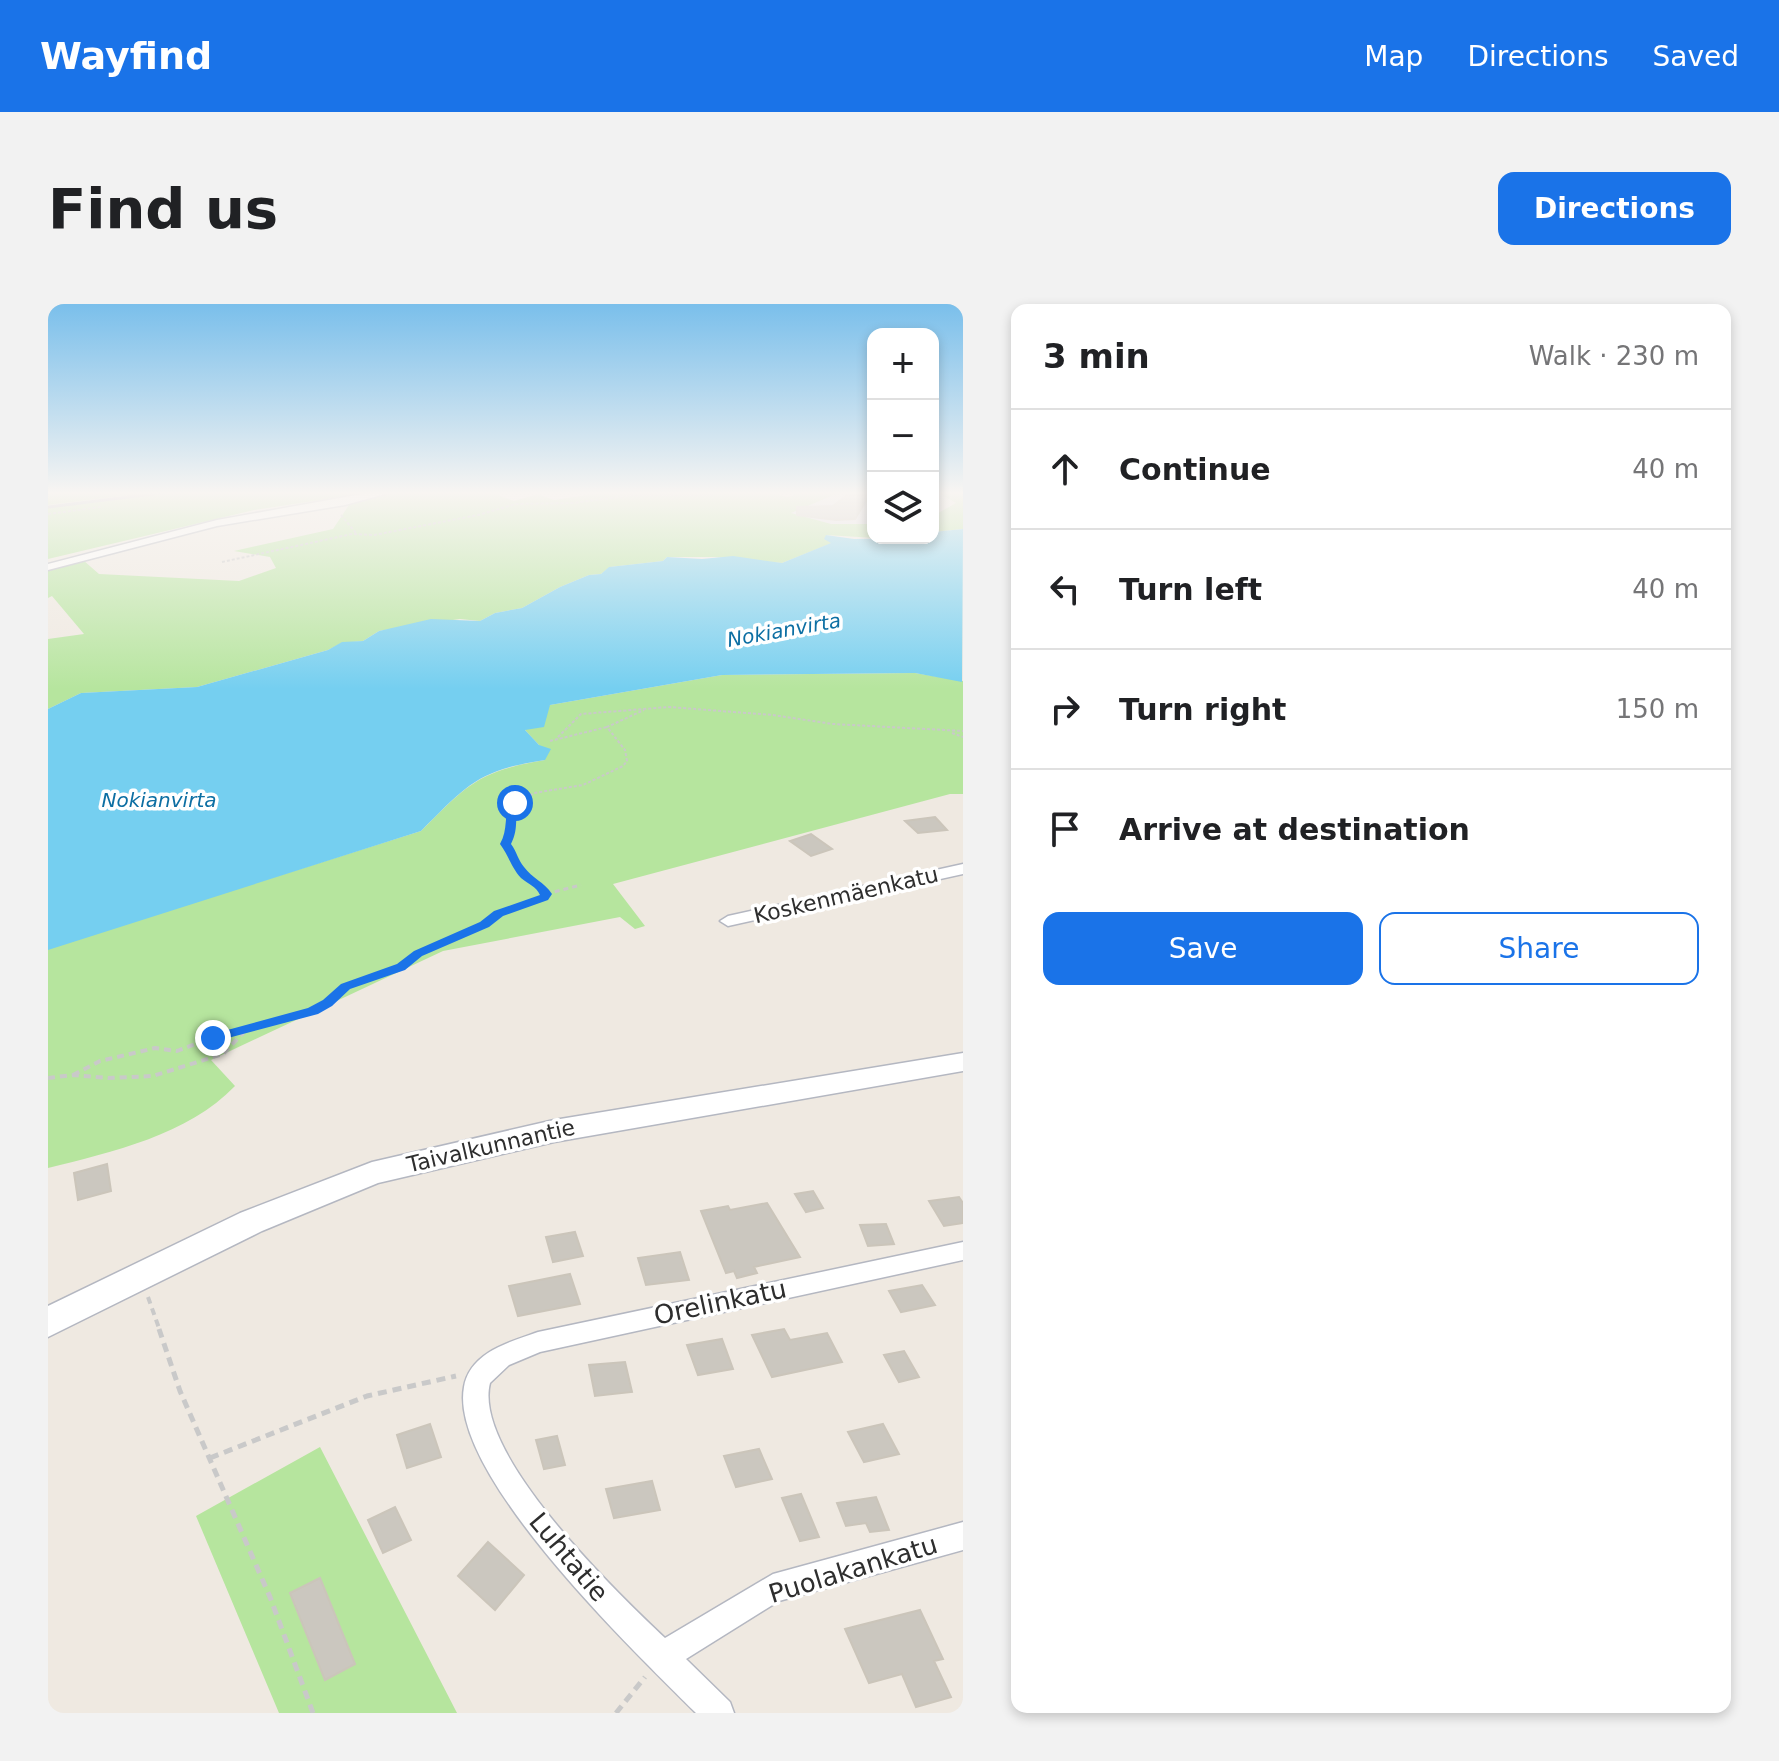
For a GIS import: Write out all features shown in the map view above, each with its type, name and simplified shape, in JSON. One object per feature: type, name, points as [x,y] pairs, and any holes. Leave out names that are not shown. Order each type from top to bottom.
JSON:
[{"type":"street","points":[[48,567],[87,557]]},
{"type":"street","name":"Koskenmäenkatu","points":[[728,921],[963,869]]},
{"type":"street","name":"Taivalkunnantie","points":[[48,1322],[140,1275],[314,1194],[372,1173],[464,1149],[649,1113],[963,1062]]},
{"type":"street","name":"Orelinkatu","points":[[483,1370],[499,1358],[538,1342],[963,1251]]},
{"type":"street","name":"Luhtatie","points":[[483,1370],[475,1389],[480,1424],[504,1475],[545,1531],[608,1605],[719,1713]]},
{"type":"street","name":"Puolakankatu","points":[[663,1656],[773,1588],[963,1536]]},
{"type":"path","points":[[222,562],[246,557]]},
{"type":"path","points":[[558,737],[581,714],[669,707],[773,715],[833,724],[963,731]]},
{"type":"path","points":[[550,741],[607,727],[644,710]]},
{"type":"path","points":[[546,894],[515,864],[506,844],[513,831],[511,808],[522,797],[585,784],[610,769],[623,766],[627,761],[625,750],[607,727]]},
{"type":"path","points":[[949,731],[963,737]]},
{"type":"path","points":[[73,1075],[114,1057],[155,1048],[177,1051],[195,1042],[313,1011],[328,1003],[339,990],[401,967],[418,953],[484,924],[499,913],[546,894],[581,885]]},
{"type":"path","points":[[48,1078],[73,1075],[108,1078],[153,1076],[223,1054],[240,1040],[245,1029]]},
{"type":"path","points":[[140,1275],[180,1391],[270,1597],[313,1713]]},
{"type":"path","points":[[209,1459],[367,1396],[483,1370]]},
{"type":"path","points":[[616,1713],[663,1656]]},
{"type":"green space","points":[[269,557],[798,557],[782,563],[715,557],[667,557],[663,561],[610,567],[601,574],[589,575],[560,587],[522,608],[495,613],[480,621],[460,619],[379,631],[363,641],[342,643],[328,650],[197,687],[81,693],[48,709],[48,639],[84,634],[52,596],[48,598],[48,570],[83,560],[99,574],[239,581],[276,568]]},
{"type":"green space","points":[[915,673],[963,681],[963,794],[950,794],[613,884],[645,926],[635,929],[620,917],[443,951],[211,1060],[235,1086],[195,1117],[123,1148],[48,1168],[48,948],[421,831],[475,782],[504,769],[545,760],[539,745],[525,730],[550,705],[722,675]]},
{"type":"green space","points":[[320,1447],[457,1713],[279,1713],[196,1516]]},
{"type":"water","name":"Nokianvirta","points":[[667,557],[738,557],[782,563],[797,557],[963,557],[962,682],[915,673],[722,675],[550,705],[544,727],[525,730],[539,745],[551,749],[545,760],[504,769],[475,782],[421,831],[48,950],[48,709],[81,693],[197,687],[328,650],[342,642],[363,641],[379,631],[431,619],[480,621],[495,613],[522,608],[560,587],[589,575],[601,574],[609,567],[663,561]]},
{"type":"building","points":[[935,817],[947,830],[918,833],[905,821]]},
{"type":"building","points":[[811,834],[832,849],[811,856],[790,841]]},
{"type":"building","points":[[107,1164],[111,1191],[78,1200],[74,1173]]},
{"type":"building","points":[[813,1191],[823,1208],[806,1212],[795,1194]]},
{"type":"building","points":[[959,1197],[963,1203],[963,1223],[944,1226],[929,1201]]},
{"type":"building","points":[[767,1203],[800,1257],[754,1267],[757,1273],[737,1278],[734,1271],[726,1273],[701,1211],[728,1206],[730,1210]]},
{"type":"building","points":[[886,1224],[894,1244],[868,1246],[860,1225]]},
{"type":"building","points":[[575,1232],[583,1256],[553,1262],[546,1237]]},
{"type":"building","points":[[680,1252],[689,1280],[646,1285],[638,1258]]},
{"type":"building","points":[[570,1274],[580,1304],[518,1316],[509,1286]]},
{"type":"building","points":[[922,1285],[935,1305],[901,1312],[889,1291]]},
{"type":"building","points":[[784,1329],[790,1340],[827,1333],[842,1362],[772,1377],[752,1335]]},
{"type":"building","points":[[722,1339],[733,1369],[698,1375],[687,1345]]},
{"type":"building","points":[[904,1351],[919,1377],[899,1382],[884,1355]]},
{"type":"building","points":[[625,1362],[632,1392],[595,1396],[589,1365]]},
{"type":"building","points":[[430,1424],[441,1457],[407,1468],[397,1435]]},
{"type":"building","points":[[883,1424],[899,1454],[864,1462],[848,1432]]},
{"type":"building","points":[[557,1436],[565,1465],[544,1469],[536,1440]]},
{"type":"building","points":[[759,1449],[772,1479],[736,1487],[724,1456]]},
{"type":"building","points":[[652,1481],[660,1510],[614,1518],[606,1489]]},
{"type":"building","points":[[801,1494],[819,1537],[800,1541],[782,1498]]},
{"type":"building","points":[[876,1497],[889,1530],[870,1532],[866,1523],[846,1526],[837,1503]]},
{"type":"building","points":[[395,1507],[411,1540],[383,1553],[368,1520]]},
{"type":"building","points":[[488,1542],[524,1575],[495,1610],[458,1576]]},
{"type":"building","points":[[320,1578],[355,1664],[325,1680],[290,1593]]},
{"type":"building","points":[[920,1610],[943,1659],[934,1661],[951,1697],[916,1707],[902,1674],[869,1683],[845,1629]]},
{"type":"route","points":[[213,1038],[313,1011],[328,1003],[339,990],[401,967],[418,953],[484,924],[499,913],[544,897],[546,894],[539,884],[528,879],[515,864],[506,844],[513,831],[511,808],[515,803]]}]
